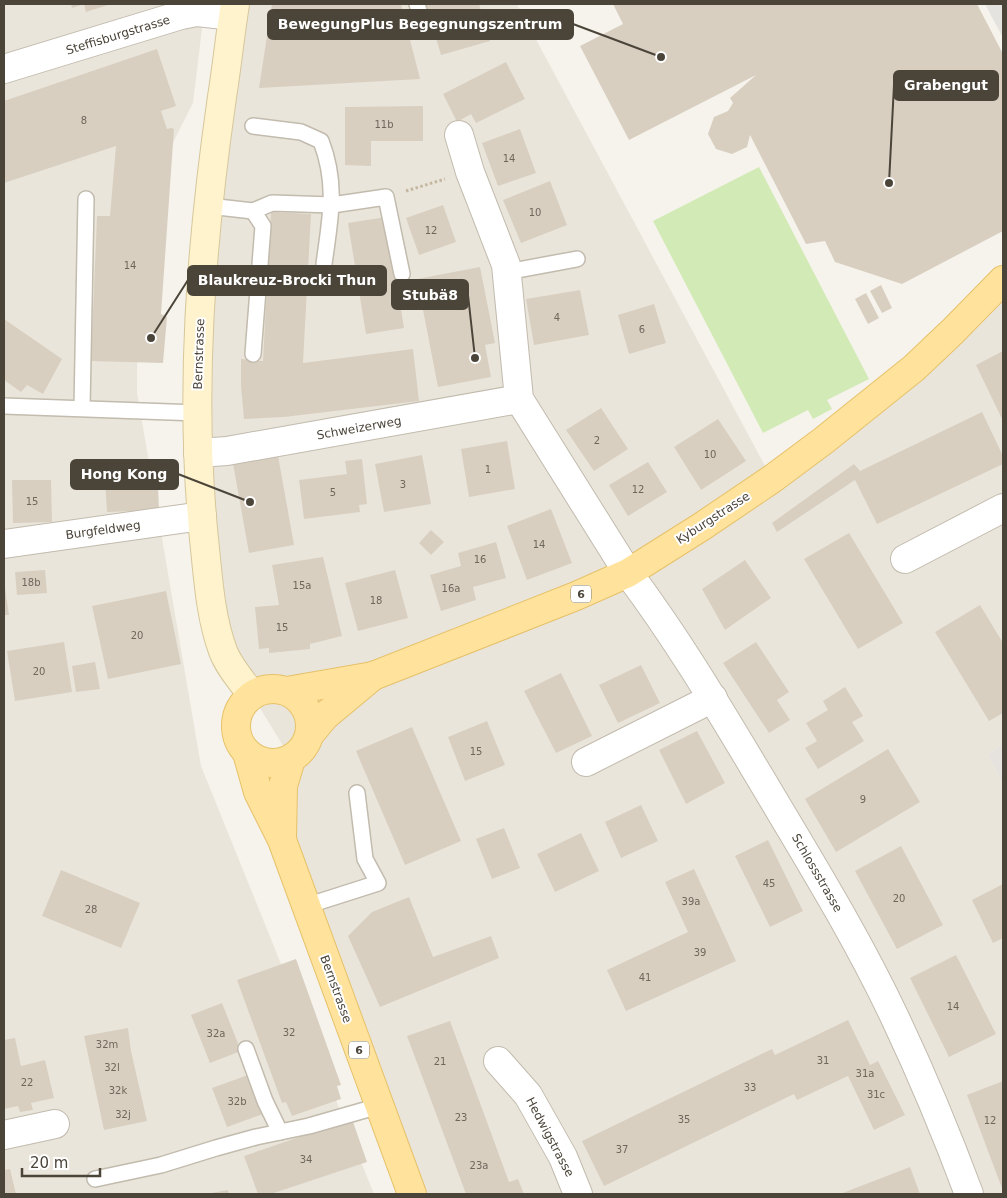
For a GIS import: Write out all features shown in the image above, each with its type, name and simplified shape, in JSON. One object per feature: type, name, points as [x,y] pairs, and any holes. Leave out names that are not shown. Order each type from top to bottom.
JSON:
[{"type":"main road","name":"Bernstrasse","points":[[234,10],[214,154],[202,290],[198,453],[208,574],[220,640],[226,657],[252,695]]},
{"type":"main road","name":"Kyburgstrasse","points":[[287,691],[373,676],[576,596],[628,573],[772,479],[823,441],[914,368],[1003,280]]},
{"type":"main road","name":"Kyburgstrasse","points":[[310,734],[325,716],[373,676]]},
{"type":"main road","points":[[269,688],[287,691],[304,704],[311,723],[310,734],[304,749],[291,759],[273,764],[254,759],[246,753],[236,734],[235,723],[238,712],[244,702],[252,695],[269,688]]},
{"type":"main road","name":"Bernstrasse","points":[[246,753],[258,792],[282,840],[412,1194]]},
{"type":"main road","name":"Bernstrasse","points":[[282,840],[283,786],[291,759]]},
{"type":"street","name":"Steffisburgstrasse","points":[[4,69],[181,15],[234,10]]},
{"type":"street","points":[[459,135],[470,172],[506,265],[519,399],[628,573]]},
{"type":"street","name":"Schweizerweg","points":[[198,453],[227,451],[519,399]]},
{"type":"street","points":[[905,559],[1003,508]]},
{"type":"street","name":"Burgfeldweg","points":[[4,544],[202,516]]},
{"type":"street","name":"Schlossstrasse","points":[[628,573],[646,597],[712,698],[822,880],[896,1018],[946,1134],[969,1194]]},
{"type":"street","points":[[586,762],[712,698]]},
{"type":"street","name":"Hedwigstrasse","points":[[498,1061],[528,1095],[563,1157],[578,1194]]},
{"type":"street","points":[[4,1135],[55,1124]]},
{"type":"lane","points":[[417,4],[422,21]]},
{"type":"lane","points":[[253,126],[301,132],[320,141],[327,158],[332,204],[324,264]]},
{"type":"lane","points":[[209,206],[253,211],[272,203],[332,204],[386,197],[402,274]]},
{"type":"lane","points":[[82,408],[86,198]]},
{"type":"lane","points":[[253,211],[263,226],[253,354]]},
{"type":"lane","points":[[507,272],[577,259]]},
{"type":"lane","points":[[4,406],[198,413]]},
{"type":"lane","points":[[306,906],[378,883],[364,859],[358,793]]},
{"type":"lane","points":[[246,1049],[280,1132]]},
{"type":"lane","points":[[95,1179],[161,1165],[224,1146],[309,1126],[379,1106]]},
{"type":"path","points":[[386,197],[470,172]]},
{"type":"shaded area","points":[[4,4],[205,4],[193,103],[138,212],[137,392],[201,766],[374,1194],[4,1194]]},
{"type":"shaded area","points":[[235,4],[517,4],[772,479],[1003,280],[1003,743],[988,755],[1003,784],[1003,1194],[412,1194],[282,840],[291,759],[252,695],[238,677],[198,453]]},
{"type":"shaded area","points":[[985,4],[1003,4],[1003,38]]},
{"type":"shaded area","points":[[1003,743],[1003,784],[988,755]]},
{"type":"green space","points":[[759,167],[869,379],[827,400],[832,409],[813,419],[808,410],[763,433],[653,221]]},
{"type":"building","points":[[71,4],[84,4],[72,8]]},
{"type":"building","points":[[84,4],[111,4],[86,12]]},
{"type":"building","points":[[272,4],[401,4],[420,79],[259,88]]},
{"type":"building","points":[[426,4],[479,4],[490,41],[441,55]]},
{"type":"building","points":[[613,4],[977,4],[1003,54],[1003,231],[902,284],[835,262],[825,241],[806,244],[750,135],[747,147],[732,154],[716,149],[708,134],[714,117],[728,111],[733,103],[730,98],[756,75],[629,140],[580,46],[623,24]]},
{"type":"building","points":[[157,49],[176,106],[161,111],[167,129],[174,129],[161,314],[167,317],[163,363],[91,361],[97,216],[110,216],[116,146],[4,183],[4,101]]},
{"type":"building","points":[[506,62],[525,99],[476,123],[471,114],[457,122],[443,94]]},
{"type":"building","points":[[423,106],[423,141],[371,141],[371,166],[345,165],[345,107]]},
{"type":"building","points":[[520,129],[536,173],[498,186],[482,143]]},
{"type":"building","points":[[550,181],[567,225],[521,243],[503,200]]},
{"type":"building","points":[[443,205],[456,242],[419,255],[406,218]]},
{"type":"building","points":[[271,212],[311,214],[303,363],[413,349],[419,401],[284,417],[244,419],[241,359],[263,361]]},
{"type":"building","points":[[386,217],[404,328],[366,334],[348,223]]},
{"type":"building","points":[[480,267],[495,343],[485,345],[491,377],[438,387],[417,279]]},
{"type":"building","points":[[881,285],[892,308],[882,313],[870,291]]},
{"type":"building","points":[[580,290],[589,335],[534,345],[526,299]]},
{"type":"building","points":[[866,293],[879,318],[868,324],[855,299]]},
{"type":"building","points":[[654,304],[666,343],[629,354],[618,315]]},
{"type":"building","points":[[4,319],[62,359],[43,394],[27,385],[21,392],[4,380]]},
{"type":"building","points":[[1003,351],[1003,421],[976,365]]},
{"type":"building","points":[[601,408],[628,449],[594,471],[566,430]]},
{"type":"building","points":[[982,412],[1003,456],[1003,464],[877,524],[855,480],[777,532],[772,523],[854,464],[860,471]]},
{"type":"building","points":[[718,419],[746,461],[701,490],[674,447]]},
{"type":"building","points":[[507,441],[515,489],[469,497],[461,449]]},
{"type":"building","points":[[277,450],[294,545],[249,553],[232,458]]},
{"type":"building","points":[[422,455],[431,504],[384,512],[375,464]]},
{"type":"building","points":[[362,459],[367,504],[359,505],[360,512],[304,519],[299,480],[347,474],[345,461]]},
{"type":"building","points":[[157,461],[159,510],[107,512],[104,463]]},
{"type":"building","points":[[648,462],[667,492],[628,516],[609,485]]},
{"type":"building","points":[[12,480],[51,480],[52,522],[13,523]]},
{"type":"building","points":[[551,509],[572,563],[527,580],[507,526]]},
{"type":"building","points":[[431,530],[444,542],[431,555],[419,543]]},
{"type":"building","points":[[849,533],[903,623],[858,649],[804,559]]},
{"type":"building","points":[[496,542],[506,578],[473,587],[476,600],[441,611],[430,575],[461,566],[458,553]]},
{"type":"building","points":[[323,557],[342,636],[310,644],[310,649],[269,653],[269,648],[259,649],[255,607],[279,605],[272,565]]},
{"type":"building","points":[[745,560],[771,598],[725,630],[702,589]]},
{"type":"building","points":[[45,570],[47,593],[17,595],[15,572]]},
{"type":"building","points":[[395,570],[408,618],[358,631],[345,583]]},
{"type":"building","points":[[4,581],[9,615],[4,615]]},
{"type":"building","points":[[166,591],[181,664],[108,679],[92,606]]},
{"type":"building","points":[[980,605],[1003,643],[1003,713],[989,721],[935,632]]},
{"type":"building","points":[[64,642],[72,692],[15,701],[7,651]]},
{"type":"building","points":[[756,642],[789,692],[777,700],[790,720],[769,733],[723,663]]},
{"type":"building","points":[[95,662],[100,689],[76,692],[72,666]]},
{"type":"building","points":[[641,665],[660,703],[618,723],[599,685]]},
{"type":"building","points":[[561,673],[592,736],[556,753],[524,691]]},
{"type":"building","points":[[845,687],[863,716],[852,722],[864,741],[818,769],[805,748],[817,741],[806,723],[828,710],[823,701]]},
{"type":"building","points":[[487,721],[505,765],[465,781],[448,737]]},
{"type":"building","points":[[412,727],[461,841],[405,865],[356,751]]},
{"type":"building","points":[[697,731],[725,783],[686,804],[659,750]]},
{"type":"building","points":[[888,749],[920,802],[836,852],[805,799]]},
{"type":"building","points":[[641,805],[658,841],[621,858],[605,822]]},
{"type":"building","points":[[504,828],[520,868],[492,879],[476,839]]},
{"type":"building","points":[[581,833],[599,871],[555,892],[537,854]]},
{"type":"building","points":[[768,840],[803,911],[770,927],[735,856]]},
{"type":"building","points":[[901,846],[943,925],[897,949],[855,871]]},
{"type":"building","points":[[694,869],[736,961],[626,1011],[607,970],[688,932],[665,882]]},
{"type":"building","points":[[61,870],[140,903],[121,948],[42,916]]},
{"type":"building","points":[[1003,884],[1003,938],[993,943],[972,900]]},
{"type":"building","points":[[409,897],[433,957],[491,936],[499,958],[380,1007],[348,936],[372,912]]},
{"type":"building","points":[[956,955],[996,1034],[949,1057],[910,978]]},
{"type":"building","points":[[296,959],[341,1085],[337,1086],[341,1099],[292,1116],[286,1102],[282,1103],[237,980]]},
{"type":"building","points":[[222,1003],[241,1051],[210,1063],[191,1015]]},
{"type":"building","points":[[848,1020],[870,1065],[878,1061],[905,1115],[874,1130],[848,1076],[797,1100],[794,1094],[604,1186],[582,1141],[772,1049],[775,1055]]},
{"type":"building","points":[[450,1021],[509,1182],[518,1179],[524,1194],[466,1194],[407,1036]]},
{"type":"building","points":[[128,1028],[131,1051],[147,1121],[104,1130],[84,1036]]},
{"type":"building","points":[[15,1038],[21,1066],[45,1060],[54,1098],[31,1103],[33,1110],[20,1112],[18,1106],[4,1109],[4,1040]]},
{"type":"building","points":[[248,1075],[263,1114],[227,1127],[212,1088]]},
{"type":"building","points":[[1003,1081],[1003,1191],[967,1095]]},
{"type":"building","points":[[352,1119],[367,1162],[271,1194],[258,1194],[244,1156]]},
{"type":"building","points":[[910,1167],[920,1194],[840,1194]]},
{"type":"building","points":[[10,1169],[16,1194],[4,1194],[4,1170]]},
{"type":"building","points":[[228,1190],[229,1194],[211,1194],[211,1193]]},
{"type":"place","name":"BewegungPlus Begegnungszentrum","points":[[661,57]]},
{"type":"place","name":"Grabengut","points":[[889,183]]},
{"type":"place","name":"Blaukreuz-Brocki Thun","points":[[151,338]]},
{"type":"place","name":"Stubä8","points":[[475,358]]},
{"type":"place","name":"Hong Kong","points":[[250,502]]}]
